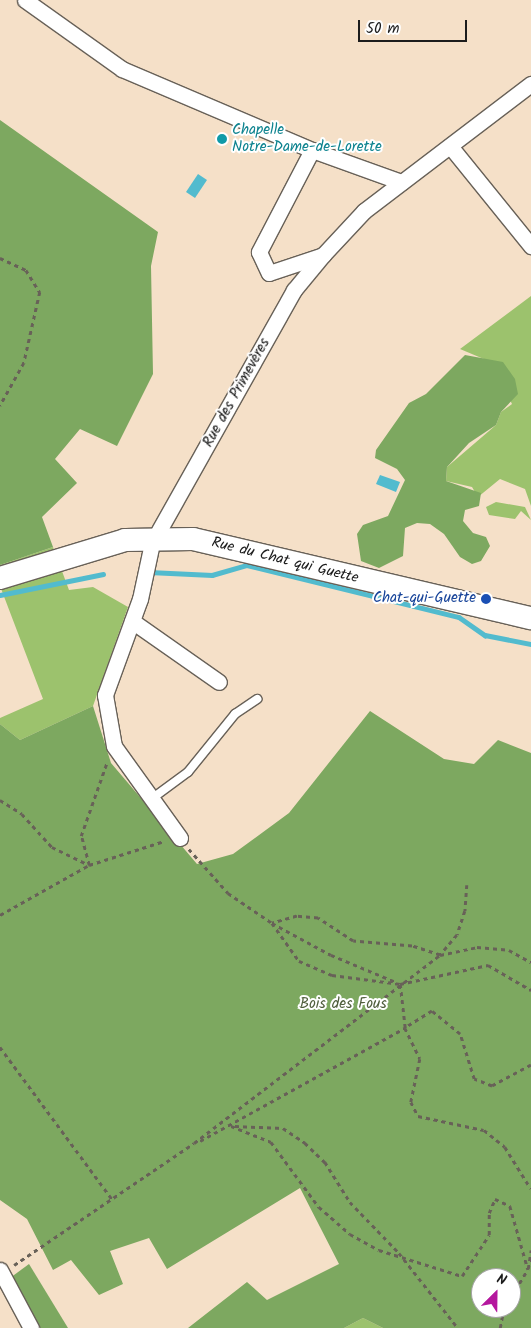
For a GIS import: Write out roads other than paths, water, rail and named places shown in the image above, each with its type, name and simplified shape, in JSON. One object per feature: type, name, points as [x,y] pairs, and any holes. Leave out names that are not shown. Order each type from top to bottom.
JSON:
[{"type":"main road","name":"Rue du Chat qui Guette","points":[[0,578],[93,548],[157,536],[214,543],[472,607],[531,618]]},
{"type":"main road","name":"Rue du Chat qui Guette","points":[[472,607],[531,626]]},
{"type":"street","points":[[25,0],[122,69],[312,150],[401,182]]},
{"type":"street","name":"Rue des Primevères","points":[[150,800],[114,746],[105,696],[132,622],[157,536],[294,290],[323,255],[401,182],[531,84]]},
{"type":"street","points":[[450,146],[531,246]]},
{"type":"street","points":[[312,150],[259,252],[269,273],[323,255]]},
{"type":"street","points":[[132,622],[219,682]]},
{"type":"street","points":[[150,800],[180,838]]},
{"type":"street","points":[[1,1271],[31,1328]]},
{"type":"lane","points":[[150,800],[188,772],[235,714],[257,699]]},
{"type":"water","points":[[198,174],[207,180],[195,198],[186,192]]},
{"type":"water","points":[[380,475],[400,482],[396,492],[376,484]]},
{"type":"waterway","points":[[149,572],[212,575],[247,565],[459,617],[485,635],[531,644]]},
{"type":"waterway","points":[[0,595],[103,574]]},
{"type":"place","name":"Chapelle Notre-Dame-de-Lorette","points":[[222,139]]},
{"type":"place","name":"Chat-qui-Guette","points":[[486,599]]},
{"type":"park label","name":"Bois des Fous","points":[[343,1005]]}]
